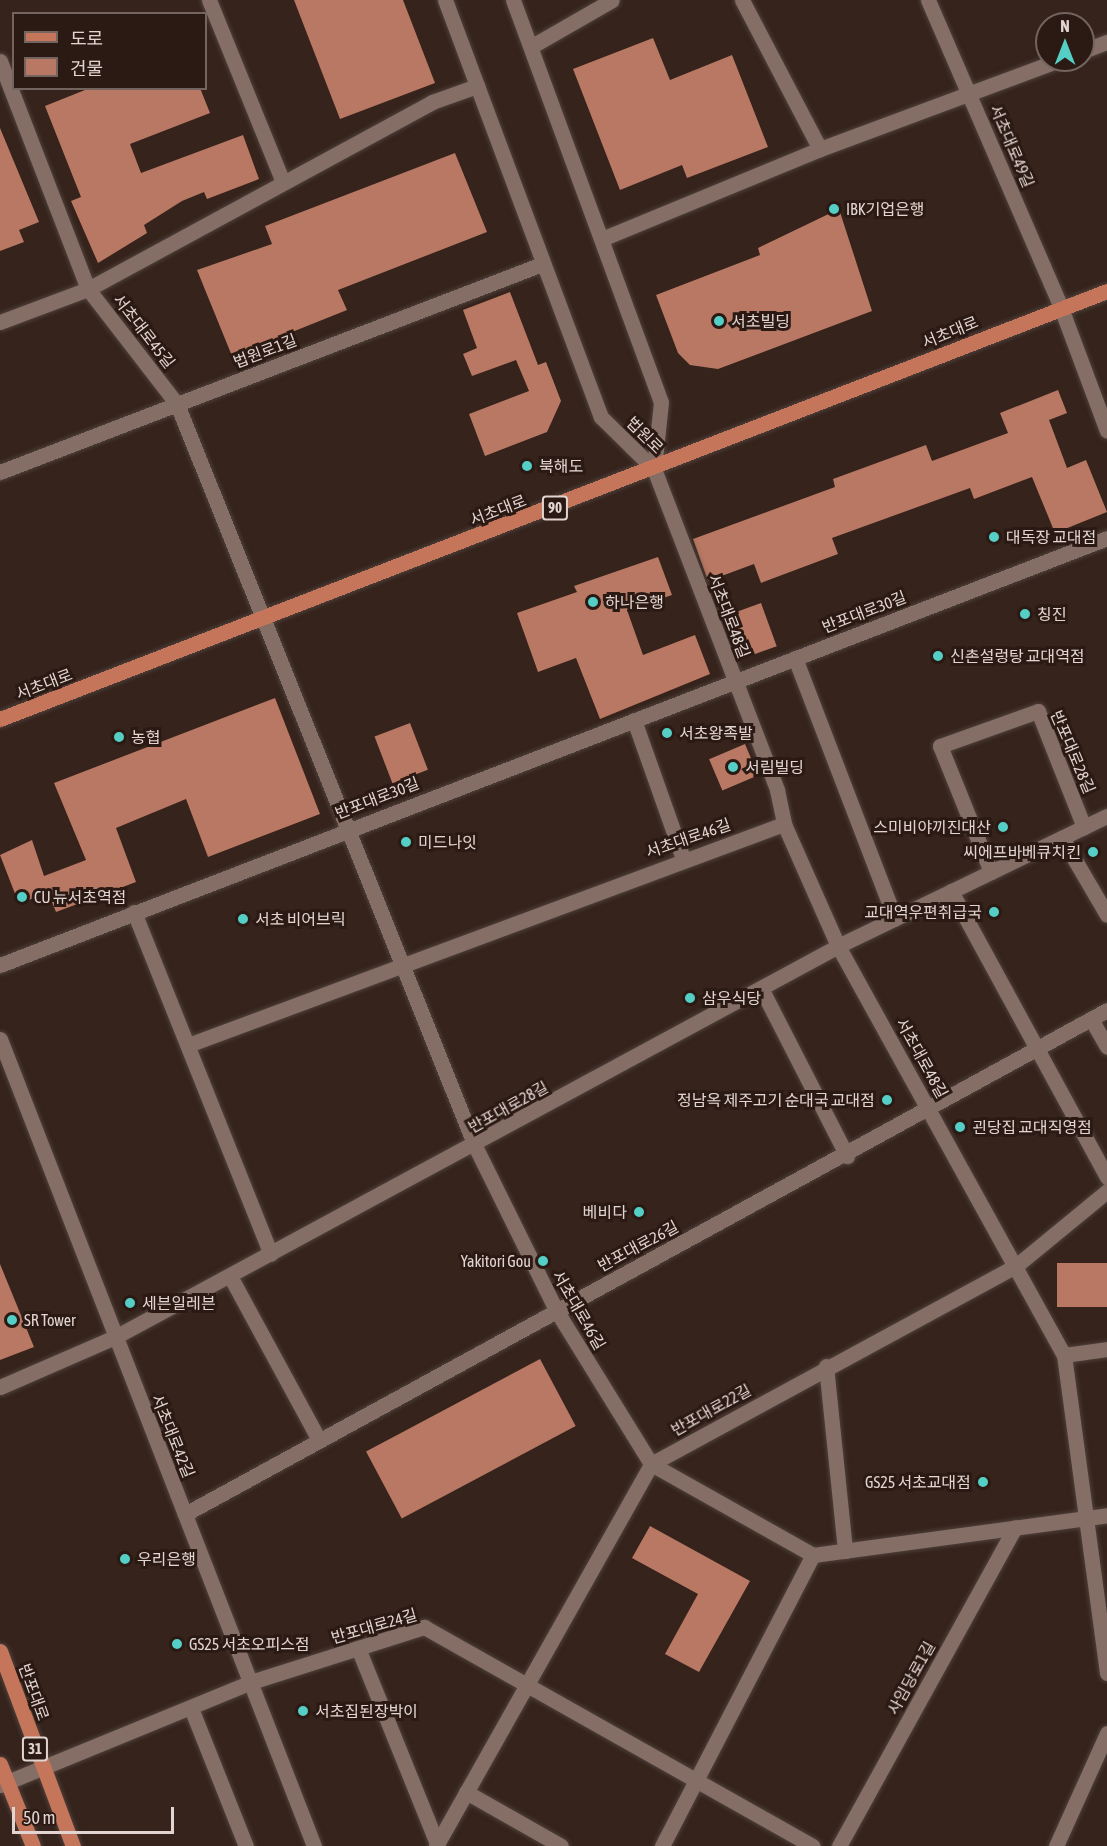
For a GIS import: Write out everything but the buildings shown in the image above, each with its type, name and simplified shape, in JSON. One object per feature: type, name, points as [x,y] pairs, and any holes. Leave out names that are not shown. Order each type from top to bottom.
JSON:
[{"type":"main road","name":"서초대로","points":[[0,719],[265,620],[1107,291]]},
{"type":"main road","name":"반포대로","points":[[0,1651],[73,1846]]},
{"type":"main road","name":"31","points":[[0,1764],[4,1784],[33,1846]]},
{"type":"street","points":[[209,0],[283,182]]},
{"type":"street","name":"법원로","points":[[445,0],[601,417],[654,469]]},
{"type":"street","name":"법원로","points":[[513,0],[604,238],[660,402],[654,469]]},
{"type":"street","points":[[532,46],[612,0]]},
{"type":"street","points":[[742,0],[820,149]]},
{"type":"street","name":"서초대로49길","points":[[928,0],[970,93],[1060,308],[1107,431]]},
{"type":"street","name":"서초대로45길","points":[[0,61],[88,289],[177,404],[265,620]]},
{"type":"street","points":[[604,238],[820,149],[1035,69]]},
{"type":"street","points":[[0,322],[88,289],[432,102],[477,86]]},
{"type":"street","name":"법원로1길","points":[[0,472],[542,264]]},
{"type":"street","name":"서초대로48길","points":[[654,469],[777,790],[784,825],[838,946],[1017,1265],[1064,1355],[1107,1673]]},
{"type":"street","name":"반포대로30길","points":[[0,965],[348,828],[1107,538]]},
{"type":"street","name":"서초대로46길","points":[[265,620],[475,1146],[556,1310],[651,1464],[813,1555]]},
{"type":"street","points":[[795,658],[895,918]]},
{"type":"street","name":"반포대로28길","points":[[991,872],[940,746],[1038,711],[1084,827]]},
{"type":"street","points":[[634,720],[683,858]]},
{"type":"street","name":"반포대로28길","points":[[0,1387],[115,1337],[475,1146],[838,946],[1107,816]]},
{"type":"street","name":"서초대로46길","points":[[188,1045],[683,858],[784,825]]},
{"type":"street","points":[[1062,838],[1107,915]]},
{"type":"street","points":[[951,891],[1034,1051],[1107,1177]]},
{"type":"street","points":[[134,912],[271,1254]]},
{"type":"street","points":[[761,988],[847,1156]]},
{"type":"street","name":"반포대로26길","points":[[185,1514],[556,1310],[847,1156],[1107,1010]]},
{"type":"street","points":[[1091,1019],[1107,1047]]},
{"type":"street","name":"서초대로42길","points":[[0,1039],[314,1846]]},
{"type":"street","name":"반포대로22길","points":[[651,1464],[826,1366],[1017,1265],[1107,1191]]},
{"type":"street","points":[[230,1276],[319,1440]]},
{"type":"street","points":[[1064,1355],[1107,1349]]},
{"type":"street","points":[[826,1366],[845,1551]]},
{"type":"street","points":[[436,1845],[651,1464]]},
{"type":"street","points":[[662,1846],[699,1781],[813,1555],[1107,1515]]},
{"type":"street","name":"사임당로1길","points":[[839,1846],[1015,1527]]},
{"type":"street","name":"반포대로24길","points":[[4,1784],[43,1770],[251,1682],[424,1627],[526,1682],[812,1846]]},
{"type":"street","points":[[358,1648],[436,1845]]},
{"type":"street","points":[[191,1708],[246,1846]]},
{"type":"street","points":[[1056,1846],[1107,1733]]},
{"type":"street","points":[[465,1792],[561,1846]]},
{"type":"place","name":"IBK기업은행","points":[[834,209]]},
{"type":"place","name":"서초빌딩","points":[[719,321]]},
{"type":"place","name":"북해도","points":[[527,466]]},
{"type":"place","name":"대독장 교대점","points":[[994,537]]},
{"type":"place","name":"하나은행","points":[[593,602]]},
{"type":"place","name":"칭진","points":[[1025,614]]},
{"type":"place","name":"신촌설렁탕 교대역점","points":[[938,656]]},
{"type":"place","name":"서초왕족발","points":[[667,733]]},
{"type":"place","name":"농협","points":[[119,737]]},
{"type":"place","name":"서림빌딩","points":[[733,767]]},
{"type":"place","name":"스미비야끼진대산","points":[[1003,827]]},
{"type":"place","name":"미드나잇","points":[[406,842]]},
{"type":"place","name":"씨에프바베큐치킨","points":[[1093,852]]},
{"type":"place","name":"CU 뉴서초역점","points":[[22,897]]},
{"type":"place","name":"교대역우편취급국","points":[[994,912]]},
{"type":"place","name":"서초 비어브릭","points":[[243,919]]},
{"type":"place","name":"삼우식당","points":[[690,998]]},
{"type":"place","name":"정남옥 제주고기 순대국 교대점","points":[[887,1100]]},
{"type":"place","name":"괸당집 교대직영점","points":[[960,1127]]},
{"type":"place","name":"베비다","points":[[639,1212]]},
{"type":"place","name":"Yakitori Gou","points":[[543,1261]]},
{"type":"place","name":"세븐일레븐","points":[[130,1303]]},
{"type":"place","name":"SR Tower","points":[[12,1320]]},
{"type":"place","name":"GS25 서초교대점","points":[[983,1482]]},
{"type":"place","name":"우리은행","points":[[125,1559]]},
{"type":"place","name":"GS25 서초오피스점","points":[[177,1644]]},
{"type":"place","name":"서초집된장박이","points":[[303,1711]]}]
